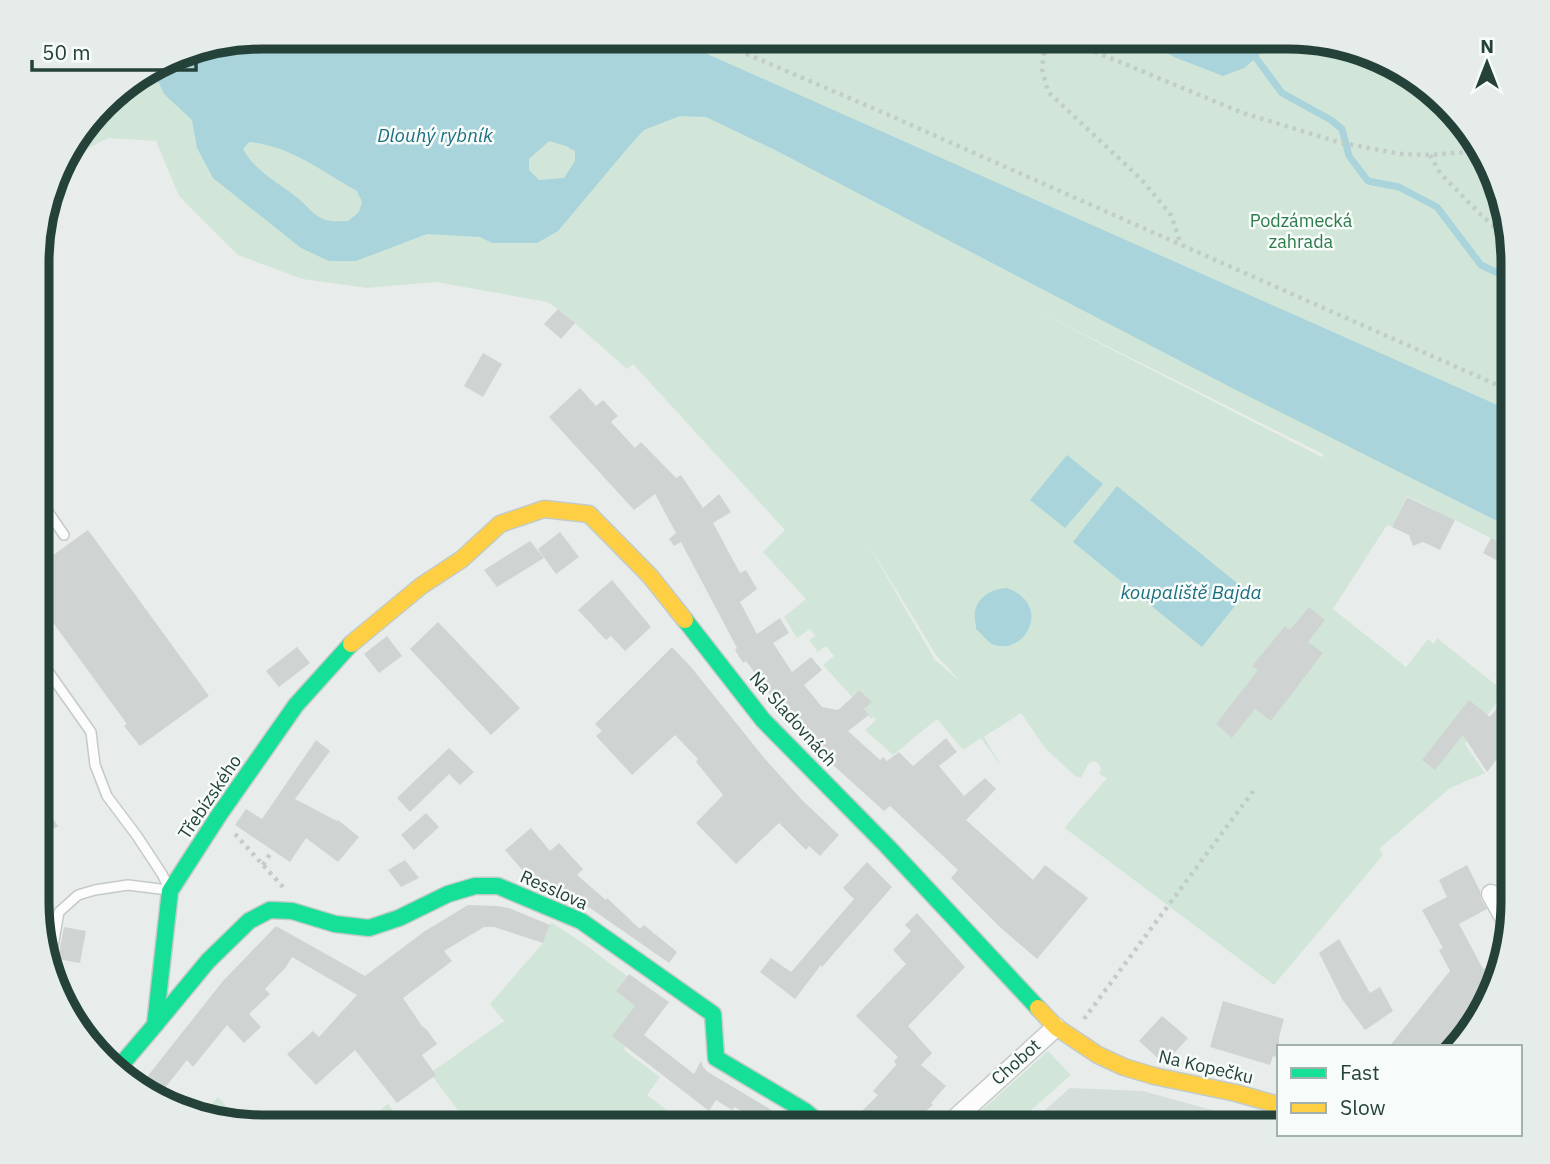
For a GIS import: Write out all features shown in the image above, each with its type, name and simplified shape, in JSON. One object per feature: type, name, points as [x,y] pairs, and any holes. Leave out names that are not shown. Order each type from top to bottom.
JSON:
[{"type":"street","name":"Na Sladovnách","points":[[421,586],[462,559],[500,524],[544,509],[589,514],[650,576],[763,720],[887,846],[993,960],[1064,1032],[1098,1055],[1124,1067]]},
{"type":"street","name":"Třebízského","points":[[155,1024],[170,891],[296,705],[356,638],[421,586]]},
{"type":"street","name":"Resslova","points":[[155,1024],[208,961],[261,914],[292,911],[335,924],[369,928],[400,918],[448,894],[475,886],[498,886],[581,922],[713,1014],[716,1058],[810,1115]]},
{"type":"street","points":[[1491,894],[1501,912]]},
{"type":"street","points":[[123,1063],[155,1024]]},
{"type":"street","name":"Chobot","points":[[960,1115],[1064,1032]]},
{"type":"street","name":"Na Kopečku","points":[[1124,1067],[1277,1104]]},
{"type":"lane","points":[[49,513],[64,535]]},
{"type":"lane","points":[[49,673],[91,732],[95,765],[107,796],[137,836],[170,891]]},
{"type":"lane","points":[[53,944],[59,912],[78,895],[128,885],[170,891]]},
{"type":"path","points":[[735,49],[1501,387]]},
{"type":"path","points":[[1044,49],[1042,69],[1048,92],[1140,179],[1171,215],[1181,245]]},
{"type":"path","points":[[1088,49],[1243,113],[1338,142],[1400,154],[1469,152]]},
{"type":"path","points":[[1430,155],[1440,173],[1499,232]]},
{"type":"path","points":[[1497,223],[1497,229]]},
{"type":"path","points":[[1064,1032],[1254,790]]},
{"type":"path","points":[[234,832],[290,895]]},
{"type":"path","points":[[263,865],[270,854]]},
{"type":"shaded area","points":[[1070,1088],[1143,1091],[1230,1115],[1040,1115]]},
{"type":"green space","name":"Podzámecká zahrada","points":[[248,49],[1302,49],[1343,56],[1369,65],[1418,93],[1439,111],[1472,156],[1490,194],[1497,221],[1501,262],[1501,543],[1407,496],[1392,527],[1387,525],[1333,609],[1406,667],[1428,639],[1434,644],[1437,638],[1501,689],[1501,697],[1465,744],[1485,773],[1450,788],[1379,849],[1383,855],[1274,985],[1066,829],[1107,778],[1099,774],[1101,769],[1094,761],[1088,764],[1081,778],[1075,776],[1045,748],[1021,713],[984,737],[1003,769],[981,738],[963,750],[937,719],[893,755],[865,730],[876,720],[874,717],[871,719],[864,709],[871,702],[861,690],[852,697],[823,665],[834,656],[826,646],[816,653],[817,650],[809,640],[815,636],[810,629],[797,638],[784,617],[806,599],[763,552],[785,530],[633,364],[627,369],[560,310],[547,302],[436,282],[367,288],[302,279],[238,255],[179,196],[156,141],[108,138],[80,153],[111,111],[144,85],[194,60]],"holes":[[[1025,305],[1323,454],[1322,457]],[[865,539],[936,655],[960,681],[935,660]]]},
{"type":"green space","points":[[551,922],[627,976],[616,991],[624,997],[647,991],[624,1050],[660,1077],[647,1095],[673,1115],[462,1115],[433,1077],[433,1071],[504,1021],[490,1004],[543,943]]},
{"type":"green space","points":[[1048,1051],[1071,1075],[1026,1115],[976,1115]]},
{"type":"green space","points":[[218,1097],[231,1113],[221,1111],[208,1108]]},
{"type":"green space","points":[[388,1104],[396,1115],[374,1115]]},
{"type":"water","name":"Dlouhý rybník","points":[[248,49],[696,49],[1501,407],[1501,523],[706,117],[680,116],[644,130],[558,231],[537,243],[492,243],[480,237],[427,234],[356,261],[329,261],[301,248],[213,178],[197,148],[192,120],[164,94],[157,78],[194,60]],"holes":[[[549,141],[575,151],[575,161],[564,178],[539,180],[529,170],[529,159]],[[249,142],[264,144],[292,154],[357,191],[362,202],[359,212],[348,221],[328,221],[318,217],[255,165],[243,149]]]},
{"type":"water","points":[[1161,49],[1265,49],[1244,68],[1223,76]]},
{"type":"water","points":[[1067,455],[1103,484],[1065,528],[1030,500]]},
{"type":"water","name":"koupaliště Bajda","points":[[1117,486],[1247,591],[1202,647],[1073,542]]},
{"type":"water","points":[[1007,588],[1021,596],[1029,606],[1031,617],[1029,628],[1023,637],[1014,644],[1004,646],[992,644],[976,629],[975,613],[983,597],[992,591]]},
{"type":"building","points":[[558,309],[575,323],[561,339],[544,324]]},
{"type":"building","points":[[483,353],[502,364],[483,397],[464,386]]},
{"type":"building","points":[[580,388],[596,406],[603,400],[618,416],[611,422],[635,448],[641,442],[676,478],[681,475],[703,508],[719,494],[731,512],[713,523],[740,573],[746,570],[757,589],[740,602],[757,634],[780,618],[789,633],[773,643],[792,672],[811,657],[822,670],[804,685],[822,707],[838,710],[860,690],[872,702],[864,709],[869,715],[848,731],[880,760],[883,757],[887,761],[899,752],[913,766],[946,738],[957,752],[939,766],[964,796],[985,778],[996,789],[966,820],[1033,880],[1045,865],[1088,898],[1037,959],[1001,928],[951,878],[958,870],[890,806],[884,811],[822,755],[769,693],[746,661],[743,663],[681,542],[674,546],[669,539],[676,533],[655,494],[634,510],[549,417]]},
{"type":"building","points":[[1407,497],[1455,520],[1440,550],[1423,542],[1413,546],[1409,535],[1392,527]]},
{"type":"building","points":[[88,530],[209,696],[140,746],[49,617],[49,558]]},
{"type":"building","points":[[560,532],[579,557],[556,574],[538,549]]},
{"type":"building","points":[[1491,538],[1501,543],[1500,562],[1483,553]]},
{"type":"building","points":[[530,541],[544,558],[497,587],[484,570]]},
{"type":"building","points":[[612,580],[651,627],[625,651],[611,636],[606,640],[578,610]]},
{"type":"building","points":[[1309,607],[1325,620],[1308,642],[1323,653],[1271,721],[1255,709],[1232,738],[1216,724],[1258,670],[1252,666],[1285,626],[1290,630]]},
{"type":"building","points":[[438,622],[520,708],[491,735],[410,649]]},
{"type":"building","points":[[387,636],[402,656],[379,673],[364,654]]},
{"type":"building","points":[[297,647],[310,663],[279,687],[266,671]]},
{"type":"building","points":[[672,647],[765,759],[839,835],[820,856],[809,846],[806,850],[779,823],[736,864],[696,823],[723,795],[696,762],[698,759],[675,735],[632,775],[596,736],[602,731],[595,724]]},
{"type":"building","points":[[1469,700],[1490,717],[1501,703],[1501,754],[1487,772],[1463,735],[1435,770],[1422,760]]},
{"type":"building","points":[[316,740],[330,751],[295,799],[338,820],[359,837],[338,862],[306,838],[290,862],[235,825],[246,809],[262,819]]},
{"type":"building","points":[[449,748],[474,772],[460,785],[449,774],[410,812],[397,798]]},
{"type":"building","points":[[49,813],[58,826],[49,832]]},
{"type":"building","points":[[426,813],[439,827],[414,850],[401,835]]},
{"type":"building","points":[[531,828],[550,851],[559,843],[583,869],[577,875],[640,929],[644,925],[677,952],[669,963],[590,908],[563,896],[547,879],[542,884],[526,867],[524,872],[505,850]]},
{"type":"building","points":[[405,860],[419,878],[401,887],[388,870]]},
{"type":"building","points":[[867,862],[892,887],[822,967],[821,965],[795,999],[760,972],[771,958],[791,972],[854,899],[843,888]]},
{"type":"building","points":[[1467,865],[1487,909],[1459,924],[1483,969],[1491,964],[1490,970],[1475,1003],[1442,1045],[1391,1045],[1450,971],[1439,950],[1443,948],[1422,910],[1447,897],[1439,880]]},
{"type":"building","points":[[468,905],[509,908],[550,925],[543,943],[494,927],[484,927],[444,951],[452,961],[403,998],[437,1044],[422,1055],[436,1075],[397,1103],[355,1050],[316,1085],[287,1054],[313,1031],[319,1037],[357,995],[292,957],[265,989],[270,994],[249,1014],[261,1027],[244,1043],[227,1025],[193,1067],[187,1060],[163,1090],[145,1079],[223,981],[276,926],[365,976],[425,931]]},
{"type":"building","points":[[917,913],[965,967],[908,1026],[932,1053],[921,1065],[946,1086],[931,1103],[933,1105],[921,1115],[858,1115],[878,1095],[873,1091],[896,1065],[894,1061],[898,1057],[856,1016],[906,964],[893,950],[911,931],[905,925]]},
{"type":"building","points":[[64,927],[86,931],[80,963],[58,959]]},
{"type":"building","points":[[1339,939],[1370,993],[1380,987],[1393,1011],[1365,1030],[1342,999],[1319,953]]},
{"type":"building","points":[[629,974],[669,1002],[644,1035],[694,1074],[701,1061],[708,1072],[780,1115],[747,1115],[735,1107],[732,1110],[716,1100],[709,1111],[612,1036],[635,1006],[616,991]]},
{"type":"building","points":[[1223,1001],[1284,1019],[1277,1045],[1277,1057],[1273,1056],[1270,1065],[1210,1047]]},
{"type":"building","points":[[1162,1016],[1188,1038],[1166,1062],[1162,1062],[1139,1041]]},
{"type":"waterway","points":[[1256,58],[1282,93],[1342,129],[1349,156],[1368,181],[1399,187],[1437,207],[1481,265],[1501,274]]},
{"type":"waterway","points":[[146,84],[164,76]]},
{"type":"traffic: fast","points":[[685,620],[763,720],[887,846],[1038,1008]]},
{"type":"traffic: fast","points":[[123,1063],[155,1025],[170,891],[296,705],[351,644]]},
{"type":"traffic: fast","points":[[155,1025],[208,961],[249,921],[270,910],[292,911],[335,924],[369,928],[399,918],[448,894],[475,886],[498,886],[581,921],[713,1014],[716,1058],[810,1115]]},
{"type":"traffic: slow","points":[[351,644],[421,586],[462,559],[500,524],[544,509],[589,514],[650,576],[685,620]]},
{"type":"traffic: slow","points":[[1038,1008],[1056,1027],[1098,1055],[1124,1067],[1277,1104]]}]
